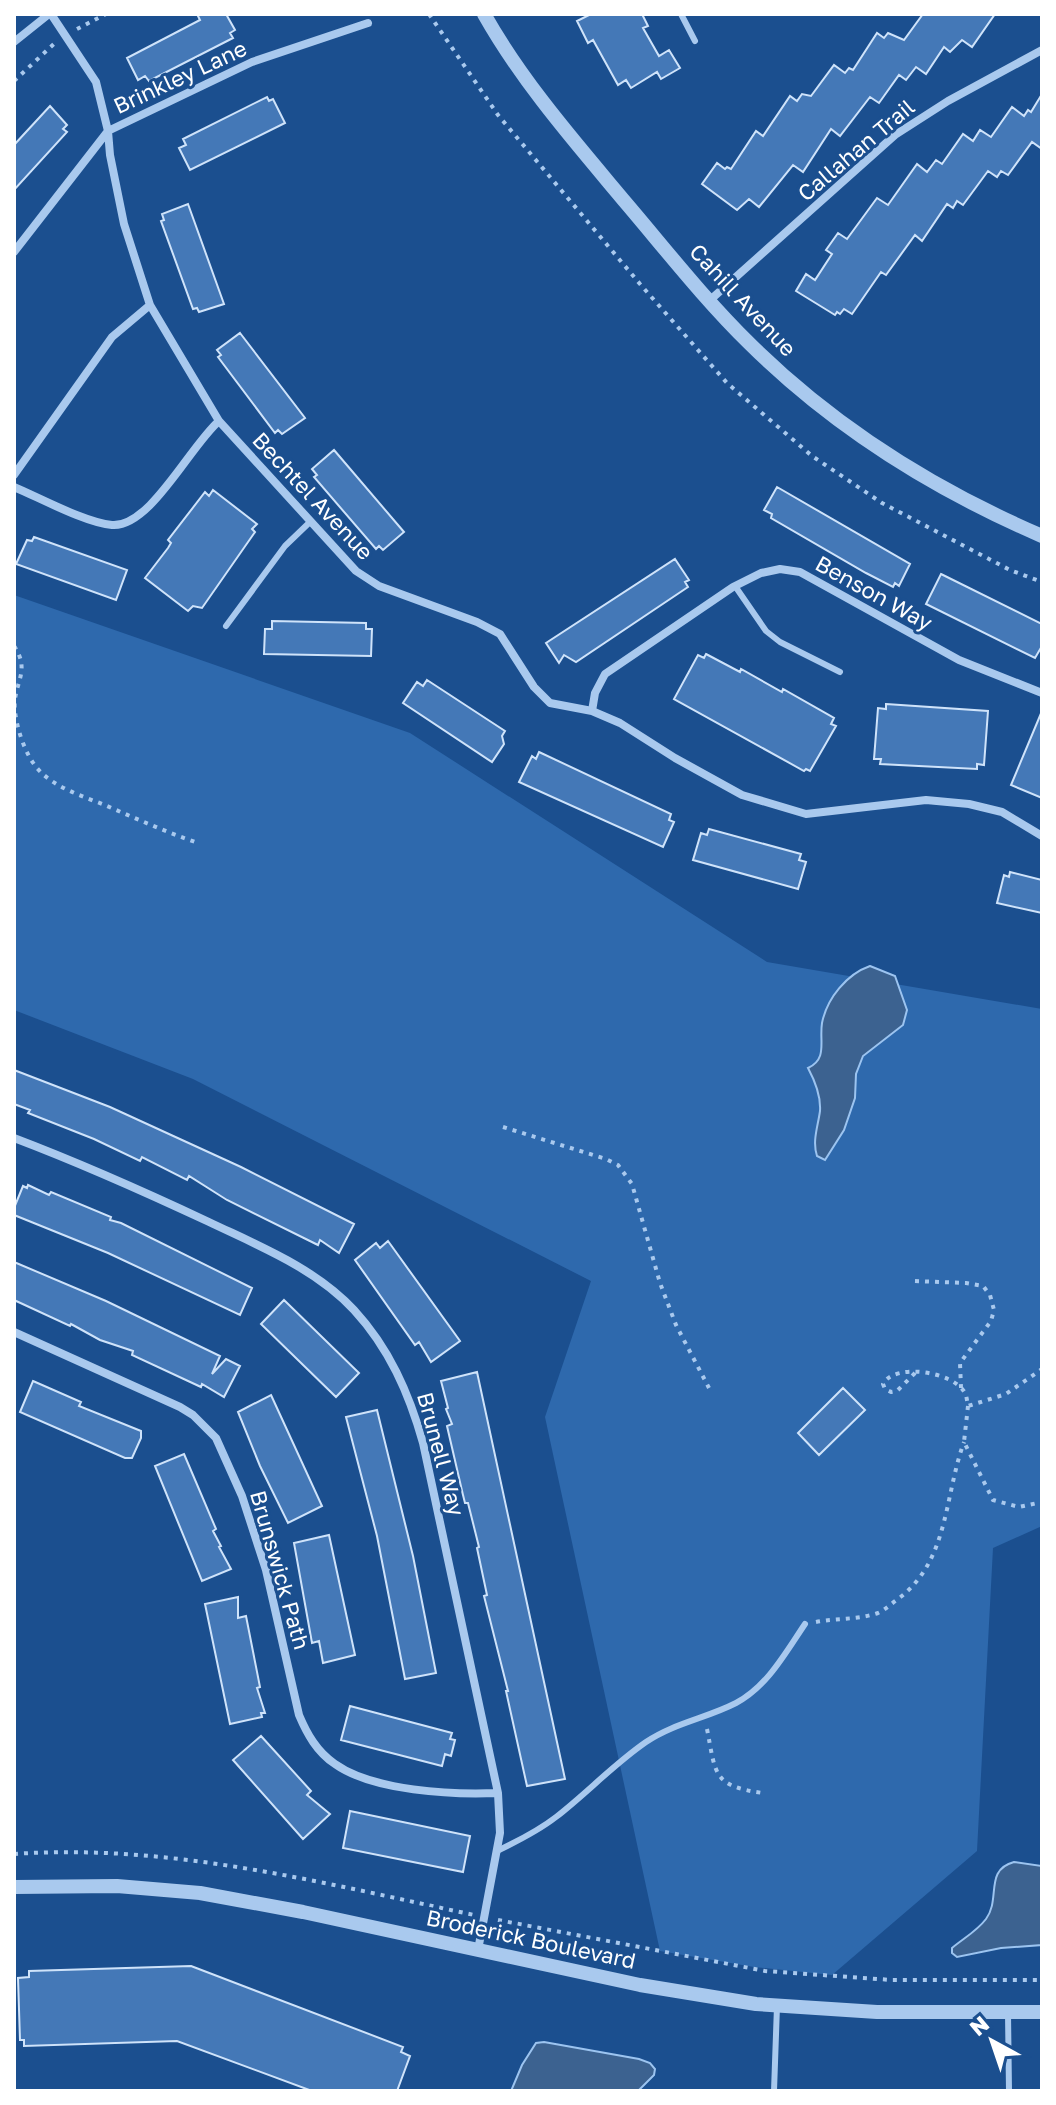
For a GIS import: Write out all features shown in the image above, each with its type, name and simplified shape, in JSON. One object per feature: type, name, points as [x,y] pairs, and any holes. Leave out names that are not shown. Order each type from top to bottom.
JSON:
[{"type":"street","points":[[14,42],[50,14]]},
{"type":"street","name":"Bechtel Avenue","points":[[50,14],[96,82],[124,224],[150,305],[219,421],[356,571],[379,586],[477,622],[500,634],[534,687],[550,703],[592,711],[620,723],[742,795],[806,814],[926,800],[969,804],[1002,812],[1042,836]]},
{"type":"street","name":"Cahill Avenue","points":[[484,14],[554,118],[709,301],[773,366],[856,434],[948,492],[1042,536]]},
{"type":"street","name":"Brinkley Lane","points":[[14,252],[108,131],[263,57],[368,23]]},
{"type":"street","name":"Callahan Trail","points":[[709,301],[895,135],[948,101],[1042,50]]},
{"type":"street","points":[[14,475],[112,337],[150,305]]},
{"type":"street","points":[[14,487],[99,522],[125,524],[139,517],[152,503],[219,421]]},
{"type":"street","name":"Benson Way","points":[[592,711],[595,693],[605,674],[735,586],[761,573],[780,569],[800,572],[959,660],[1042,693]]},
{"type":"street","name":"Brunell Way","points":[[14,1138],[124,1183],[297,1266],[352,1308],[375,1336],[403,1382],[423,1443],[498,1793],[500,1833],[478,1950]]},
{"type":"street","name":"Brunswick Path","points":[[14,1332],[180,1407],[193,1415],[216,1438],[242,1496],[260,1548],[299,1715],[306,1733],[319,1750],[335,1764],[368,1779],[459,1795],[498,1793]]},
{"type":"street","name":"Broderick Boulevard","points":[[14,1887],[117,1886],[200,1893],[696,1996],[777,2006],[877,2012],[1042,2012]]},
{"type":"lane","points":[[681,14],[695,41]]},
{"type":"lane","points":[[226,626],[285,546],[311,521]]},
{"type":"lane","points":[[735,586],[766,631],[780,642],[840,672]]},
{"type":"lane","points":[[497,1851],[553,1819],[647,1741],[685,1721],[734,1705],[763,1682],[805,1624]]},
{"type":"lane","points":[[774,2091],[777,2006]]},
{"type":"lane","points":[[1008,2013],[1009,2091]]},
{"type":"path","points":[[429,14],[498,115],[727,383],[812,456],[882,503],[1010,570],[1042,582]]},
{"type":"path","points":[[14,646],[23,665],[15,710],[27,753],[38,769],[47,778],[78,794],[162,831],[198,843]]},
{"type":"path","points":[[503,1127],[606,1159],[618,1165],[626,1175],[637,1199],[660,1283],[676,1325],[709,1388]]},
{"type":"path","points":[[805,1624],[849,1620],[883,1611],[919,1579],[940,1540],[952,1479],[964,1442],[968,1406],[961,1389],[960,1363],[991,1321],[994,1310],[990,1295],[983,1286],[915,1281]]},
{"type":"path","points":[[968,1406],[1006,1394],[1042,1369]]},
{"type":"path","points":[[915,1373],[897,1391],[885,1389],[883,1384],[887,1377],[895,1373],[915,1373],[945,1377],[961,1389]]},
{"type":"path","points":[[964,1442],[993,1500],[1019,1507],[1042,1502]]},
{"type":"path","points":[[705,1716],[713,1766],[718,1775],[735,1788],[763,1793]]},
{"type":"path","points":[[14,1854],[53,1851],[167,1856],[320,1882],[765,1971],[892,1980],[1042,1980]]},
{"type":"shaded area","points":[[14,595],[410,733],[767,962],[1042,1009],[1042,1526],[993,1548],[977,1851],[832,1975],[754,1967],[660,1951],[545,1417],[591,1281],[193,1079],[14,1010]]},
{"type":"shaded area","points":[[870,966],[895,976],[907,1010],[903,1025],[863,1056],[856,1074],[855,1098],[844,1130],[825,1160],[817,1156],[815,1139],[820,1105],[808,1068],[820,1055],[822,1023],[833,996],[846,981]]},
{"type":"shaded area","points":[[1014,1862],[1042,1866],[1042,1945],[1001,1948],[957,1957],[952,1953],[952,1948],[986,1919],[999,1871]]},
{"type":"shaded area","points":[[536,2043],[639,2059],[650,2063],[655,2069],[654,2075],[638,2091],[511,2091]]},
{"type":"building","points":[[197,14],[226,14],[235,30],[230,33],[233,38],[149,81],[145,76],[138,80],[127,58],[200,20]]},
{"type":"building","points":[[591,14],[642,14],[648,26],[643,28],[659,56],[669,50],[680,68],[661,79],[657,72],[631,88],[626,80],[618,85],[593,40],[588,43],[577,21]]},
{"type":"building","points":[[923,14],[995,14],[972,47],[962,40],[950,52],[944,47],[926,74],[916,67],[906,80],[899,75],[879,103],[870,97],[840,136],[831,129],[803,172],[793,165],[759,207],[749,199],[737,210],[702,184],[717,163],[731,169],[756,131],[763,136],[790,96],[797,101],[802,94],[811,96],[834,65],[845,73],[849,68],[853,70],[877,33],[884,38],[888,33],[904,40]]},
{"type":"building","points":[[1042,94],[1042,149],[1032,142],[1008,175],[1001,171],[997,177],[988,171],[963,205],[957,201],[953,208],[947,204],[922,241],[915,235],[886,275],[881,272],[852,314],[844,309],[835,315],[796,291],[806,274],[815,280],[832,254],[826,250],[838,233],[847,239],[877,198],[888,205],[917,164],[927,172],[936,160],[942,164],[963,134],[973,141],[980,130],[991,137],[1012,107],[1024,116],[1028,110],[1031,112]]},
{"type":"building","points":[[267,97],[269,101],[273,99],[285,123],[190,170],[179,148],[186,145],[183,139]]},
{"type":"building","points":[[50,106],[67,125],[63,129],[67,132],[14,190],[14,145]]},
{"type":"building","points":[[188,204],[224,304],[199,312],[197,308],[193,309],[161,221],[164,220],[162,214]]},
{"type":"building","points":[[240,333],[305,418],[282,434],[278,430],[275,433],[218,357],[221,355],[217,350]]},
{"type":"building","points":[[334,450],[404,532],[383,550],[379,546],[376,549],[314,477],[317,475],[312,469]]},
{"type":"building","points":[[777,487],[910,564],[899,586],[895,583],[893,587],[866,573],[771,518],[772,514],[764,510]]},
{"type":"building","points":[[213,490],[257,524],[252,529],[255,532],[202,608],[193,606],[188,611],[145,578],[168,548],[171,543],[168,540],[205,492],[209,496]]},
{"type":"building","points":[[34,537],[127,570],[116,600],[16,564],[27,540],[32,541]]},
{"type":"building","points":[[675,559],[689,580],[685,582],[688,587],[576,662],[564,655],[559,663],[546,643]]},
{"type":"building","points":[[941,574],[1042,624],[1042,646],[1035,658],[926,604]]},
{"type":"building","points":[[272,621],[366,623],[366,629],[372,629],[371,656],[264,654],[265,629],[272,629]]},
{"type":"building","points":[[706,654],[782,692],[783,689],[834,718],[831,724],[836,726],[810,771],[804,771],[674,699],[698,655],[704,658]]},
{"type":"building","points":[[427,680],[505,731],[502,736],[504,744],[492,762],[403,703],[417,682],[423,686]]},
{"type":"building","points":[[886,704],[988,711],[984,765],[977,764],[977,769],[880,764],[881,759],[874,759],[878,708],[886,709]]},
{"type":"building","points":[[1042,711],[1042,798],[1011,785]]},
{"type":"building","points":[[539,752],[671,814],[669,820],[674,822],[663,847],[519,782],[532,756],[536,759]]},
{"type":"building","points":[[709,829],[801,854],[799,860],[806,862],[798,889],[693,860],[701,833],[707,835]]},
{"type":"building","points":[[1010,872],[1042,880],[1042,913],[997,903],[1004,875],[1009,877]]},
{"type":"building","points":[[14,1070],[110,1107],[241,1167],[354,1224],[339,1253],[320,1240],[318,1245],[227,1200],[189,1176],[187,1180],[142,1157],[140,1161],[28,1113],[30,1110],[14,1104]]},
{"type":"building","points":[[28,1185],[111,1217],[110,1220],[252,1288],[240,1315],[108,1253],[14,1215],[23,1186],[27,1188]]},
{"type":"building","points":[[388,1241],[460,1341],[431,1362],[419,1342],[415,1345],[355,1260],[376,1243],[380,1248]]},
{"type":"building","points":[[14,1262],[106,1301],[220,1356],[212,1374],[226,1359],[240,1366],[224,1397],[202,1384],[201,1387],[132,1355],[133,1351],[100,1340],[14,1300]]},
{"type":"building","points":[[284,1300],[359,1373],[336,1397],[261,1324]]},
{"type":"building","points":[[477,1372],[565,1779],[527,1786],[508,1691],[484,1596],[487,1595],[479,1547],[447,1426],[452,1424],[441,1381]]},
{"type":"building","points":[[33,1381],[81,1402],[79,1406],[141,1431],[132,1458],[125,1458],[20,1412]]},
{"type":"building","points":[[843,1388],[865,1410],[819,1455],[798,1433]]},
{"type":"building","points":[[271,1395],[322,1506],[288,1523],[238,1412]]},
{"type":"building","points":[[377,1410],[413,1556],[436,1673],[405,1679],[377,1536],[346,1417]]},
{"type":"building","points":[[184,1454],[216,1529],[213,1531],[219,1547],[231,1569],[202,1581],[155,1466]]},
{"type":"building","points":[[329,1535],[355,1655],[323,1663],[319,1641],[312,1643],[294,1543]]},
{"type":"building","points":[[238,1597],[238,1618],[246,1616],[260,1687],[257,1688],[265,1713],[261,1713],[262,1717],[230,1724],[205,1604]]},
{"type":"building","points":[[350,1706],[452,1733],[450,1739],[455,1740],[451,1756],[445,1754],[442,1766],[341,1740]]},
{"type":"building","points":[[261,1736],[311,1791],[307,1795],[330,1814],[303,1839],[233,1760]]},
{"type":"building","points":[[350,1811],[470,1836],[463,1872],[343,1848]]},
{"type":"building","points":[[191,1966],[403,2047],[401,2052],[410,2056],[397,2091],[312,2091],[177,2041],[24,2046],[24,2040],[20,2040],[18,1978],[29,1977],[29,1971]]}]
